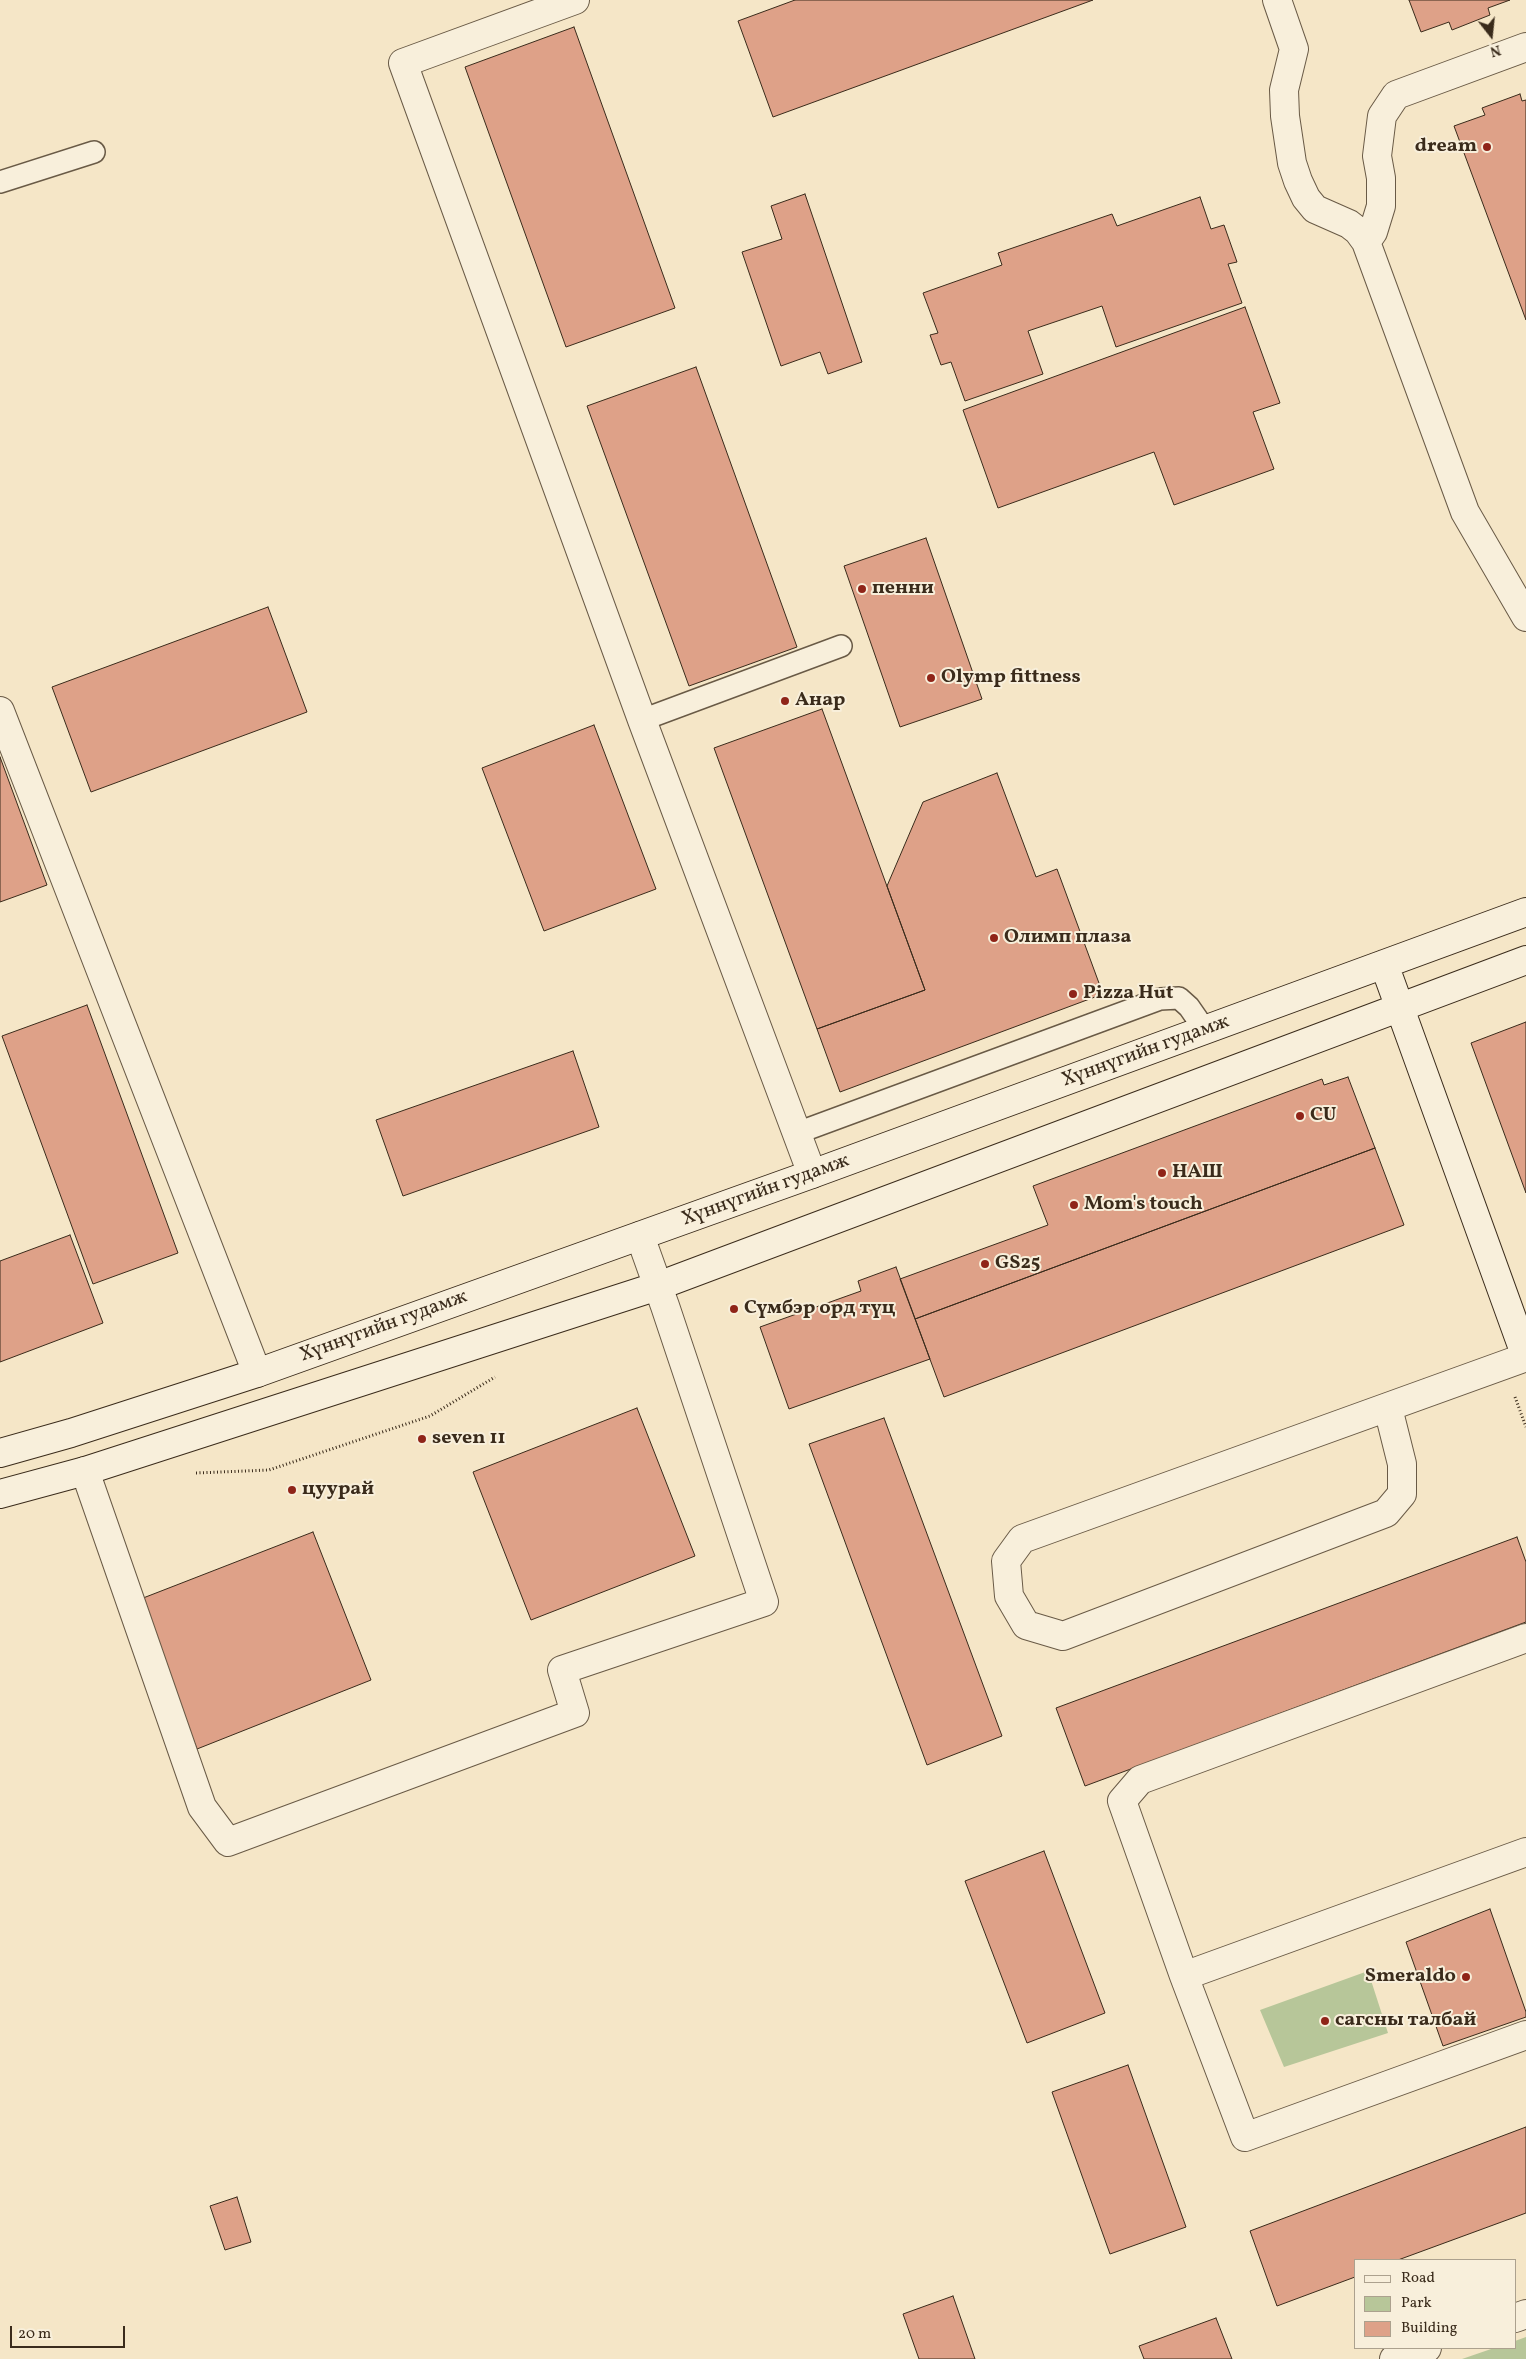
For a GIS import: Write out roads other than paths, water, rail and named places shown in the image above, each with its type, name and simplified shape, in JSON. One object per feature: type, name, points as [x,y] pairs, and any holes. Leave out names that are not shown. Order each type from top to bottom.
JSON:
[{"type":"street","points":[[575,0],[525,8],[403,63],[642,720],[812,1174]]},
{"type":"street","points":[[1277,0],[1294,49],[1284,90],[1285,116],[1292,163],[1298,181],[1306,198],[1315,209],[1349,224],[1358,231],[1366,242],[1465,512],[1526,617]]},
{"type":"street","points":[[1366,242],[1373,232],[1381,206],[1381,178],[1377,156],[1382,116],[1396,95],[1526,47]]},
{"type":"street","points":[[1465,512],[1526,583]]},
{"type":"street","points":[[0,711],[258,1373]]},
{"type":"street","name":"Хүннүгийн гудамж","points":[[0,1453],[71,1433],[258,1373],[812,1174],[1526,912]]},
{"type":"street","name":"Хүннүгийн гудамж","points":[[0,1494],[86,1471],[658,1286],[1526,960]]},
{"type":"street","points":[[1384,964],[1400,1006],[1519,1360],[1022,1539],[1006,1561],[1009,1596],[1026,1625],[1063,1636],[1386,1513],[1402,1494],[1402,1464],[1388,1408]]},
{"type":"street","points":[[86,1471],[202,1807],[228,1842],[576,1713],[562,1670],[764,1602],[640,1236]]},
{"type":"street","points":[[1526,1638],[1140,1780],[1122,1801],[1184,1976],[1245,2137],[1526,2035]]},
{"type":"street","points":[[1184,1976],[1526,1852]]},
{"type":"street","points":[[1394,2359],[1424,2349]]},
{"type":"lane","points":[[0,182],[94,152]]},
{"type":"lane","points":[[642,720],[841,646]]},
{"type":"lane","points":[[797,1133],[1160,999],[1180,998],[1189,1007],[1205,1030]]},
{"type":"place","name":"dream","points":[[1487,147]]},
{"type":"place","name":"пенни","points":[[862,589]]},
{"type":"place","name":"Olymp fittness","points":[[931,678]]},
{"type":"place","name":"Анар","points":[[785,701]]},
{"type":"place","name":"Олимп плаза","points":[[994,938]]},
{"type":"place","name":"Pizza Hut","points":[[1073,994]]},
{"type":"place","name":"CU","points":[[1300,1116]]},
{"type":"place","name":"НАШ","points":[[1162,1173]]},
{"type":"place","name":"Mom's touch","points":[[1074,1205]]},
{"type":"place","name":"GS25","points":[[985,1264]]},
{"type":"place","name":"Сүмбэр орд түц","points":[[734,1309]]},
{"type":"place","name":"seven 11","points":[[422,1439]]},
{"type":"place","name":"цуурай","points":[[292,1490]]},
{"type":"place","name":"Smeraldo","points":[[1466,1977]]},
{"type":"place","name":"сагсны талбай","points":[[1325,2021]]}]
